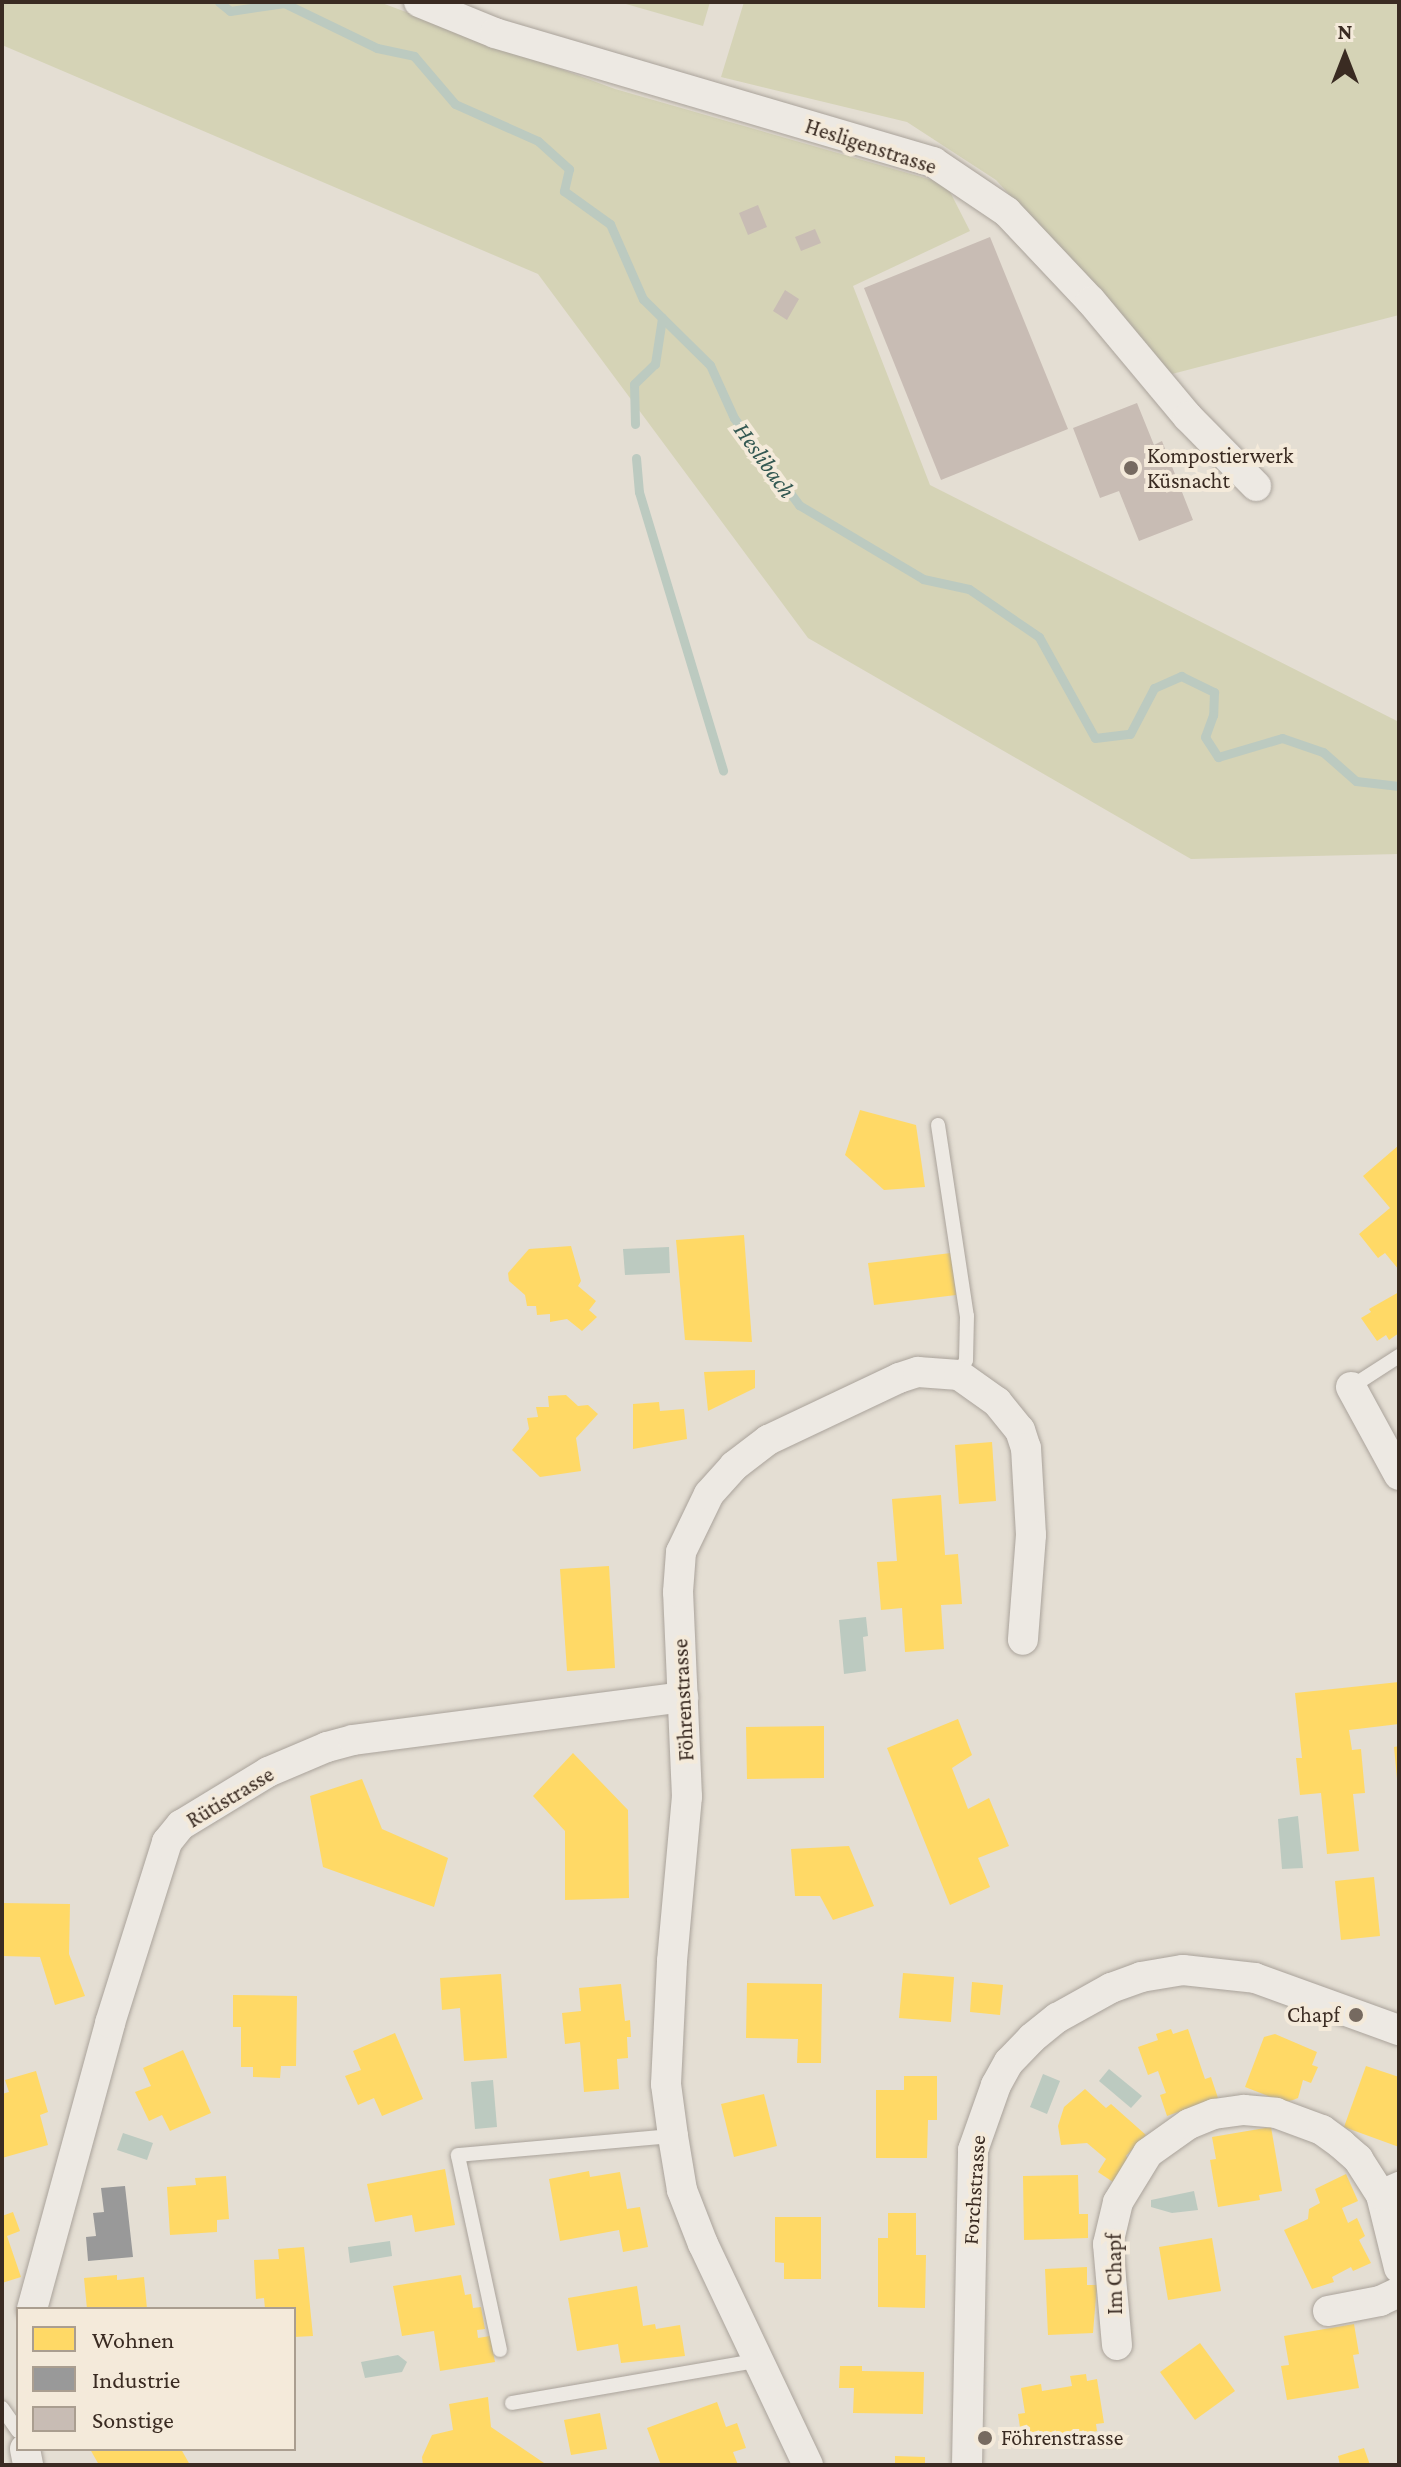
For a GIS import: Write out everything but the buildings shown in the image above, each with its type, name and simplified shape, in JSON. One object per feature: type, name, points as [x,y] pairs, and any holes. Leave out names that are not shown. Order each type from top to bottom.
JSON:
[{"type":"street","name":"Hesligenstrasse","points":[[419,2],[495,33],[933,162],[1007,212],[1091,301],[1188,417],[1256,486]]},
{"type":"street","name":"Föhrenstrasse","points":[[808,2465],[755,2361],[682,2190],[673,2136],[666,2084],[672,1961],[687,1797],[678,1592],[681,1552],[709,1494],[734,1466],[768,1440],[918,1372],[959,1375]]},
{"type":"street","points":[[959,1375],[997,1402],[1020,1430],[1026,1448],[1031,1535],[1023,1640]]},
{"type":"street","points":[[1351,1387],[1399,1475]]},
{"type":"street","name":"Rütistrasse","points":[[33,2307],[110,2023],[167,1842],[181,1825],[268,1772],[327,1747],[387,1734],[683,1697]]},
{"type":"street","name":"Forchstrasse","points":[[967,2465],[973,2150],[996,2085],[1009,2062],[1032,2038],[1057,2018],[1111,1988],[1141,1977],[1183,1970],[1255,1978],[1399,2030]]},
{"type":"street","name":"Im Chapf","points":[[1117,2345],[1108,2244],[1118,2202],[1148,2153],[1189,2124],[1214,2114],[1244,2110],[1276,2113],[1322,2130],[1358,2159],[1390,2191],[1399,2268]]},
{"type":"street","points":[[1328,2311],[1380,2301],[1399,2292]]},
{"type":"lane","points":[[938,1125],[967,1316],[966,1360],[959,1375]]},
{"type":"lane","points":[[1351,1387],[1399,1356]]},
{"type":"lane","points":[[500,2350],[458,2155],[673,2136]]},
{"type":"lane","points":[[512,2403],[755,2361]]},
{"type":"lane","points":[[2,2408],[16,2428]]},
{"type":"shaded area","points":[[2,2],[379,2],[615,89],[946,184],[970,231],[853,286],[930,485],[1399,722],[1399,854],[1191,859],[808,638],[538,274],[2,45]]},
{"type":"shaded area","points":[[619,2],[710,2],[703,26]]},
{"type":"shaded area","points":[[744,2],[1399,2],[1399,315],[1172,374],[996,180],[907,122],[721,77]]},
{"type":"shaded area","points":[[669,1247],[670,1273],[625,1275],[623,1249]]},
{"type":"shaded area","points":[[866,1617],[868,1636],[863,1637],[866,1671],[844,1674],[839,1620]]},
{"type":"shaded area","points":[[1298,1816],[1303,1868],[1282,1869],[1278,1819]]},
{"type":"shaded area","points":[[1109,2069],[1142,2096],[1131,2108],[1099,2081]]},
{"type":"shaded area","points":[[1043,2074],[1060,2081],[1047,2114],[1030,2107]]},
{"type":"shaded area","points":[[493,2080],[497,2127],[475,2129],[471,2082]]},
{"type":"shaded area","points":[[123,2133],[153,2143],[147,2160],[117,2150]]},
{"type":"shaded area","points":[[1194,2191],[1198,2210],[1172,2213],[1151,2207],[1151,2200]]},
{"type":"shaded area","points":[[390,2241],[392,2256],[350,2263],[348,2247]]},
{"type":"shaded area","points":[[398,2355],[407,2362],[402,2372],[365,2378],[361,2362]]},
{"type":"waterway","name":"Heslibach","points":[[219,2],[230,11],[284,3],[377,48],[414,56],[455,104],[538,141],[569,169],[564,191],[610,224],[643,299],[710,365],[734,418],[799,505],[923,579],[969,589],[1039,637],[1095,738],[1130,734],[1154,688],[1181,676],[1214,692],[1213,715],[1205,737],[1218,757],[1282,738],[1323,752],[1356,781],[1399,786]]},
{"type":"waterway","points":[[635,424],[634,384],[655,364],[662,318]]},
{"type":"waterway","points":[[636,458],[639,492],[723,771]]},
{"type":"place","name":"Kompostierwerk Küsnacht","points":[[1131,468]]},
{"type":"place","name":"Chapf","points":[[1356,2015]]},
{"type":"place","name":"Föhrenstrasse","points":[[985,2438]]}]
